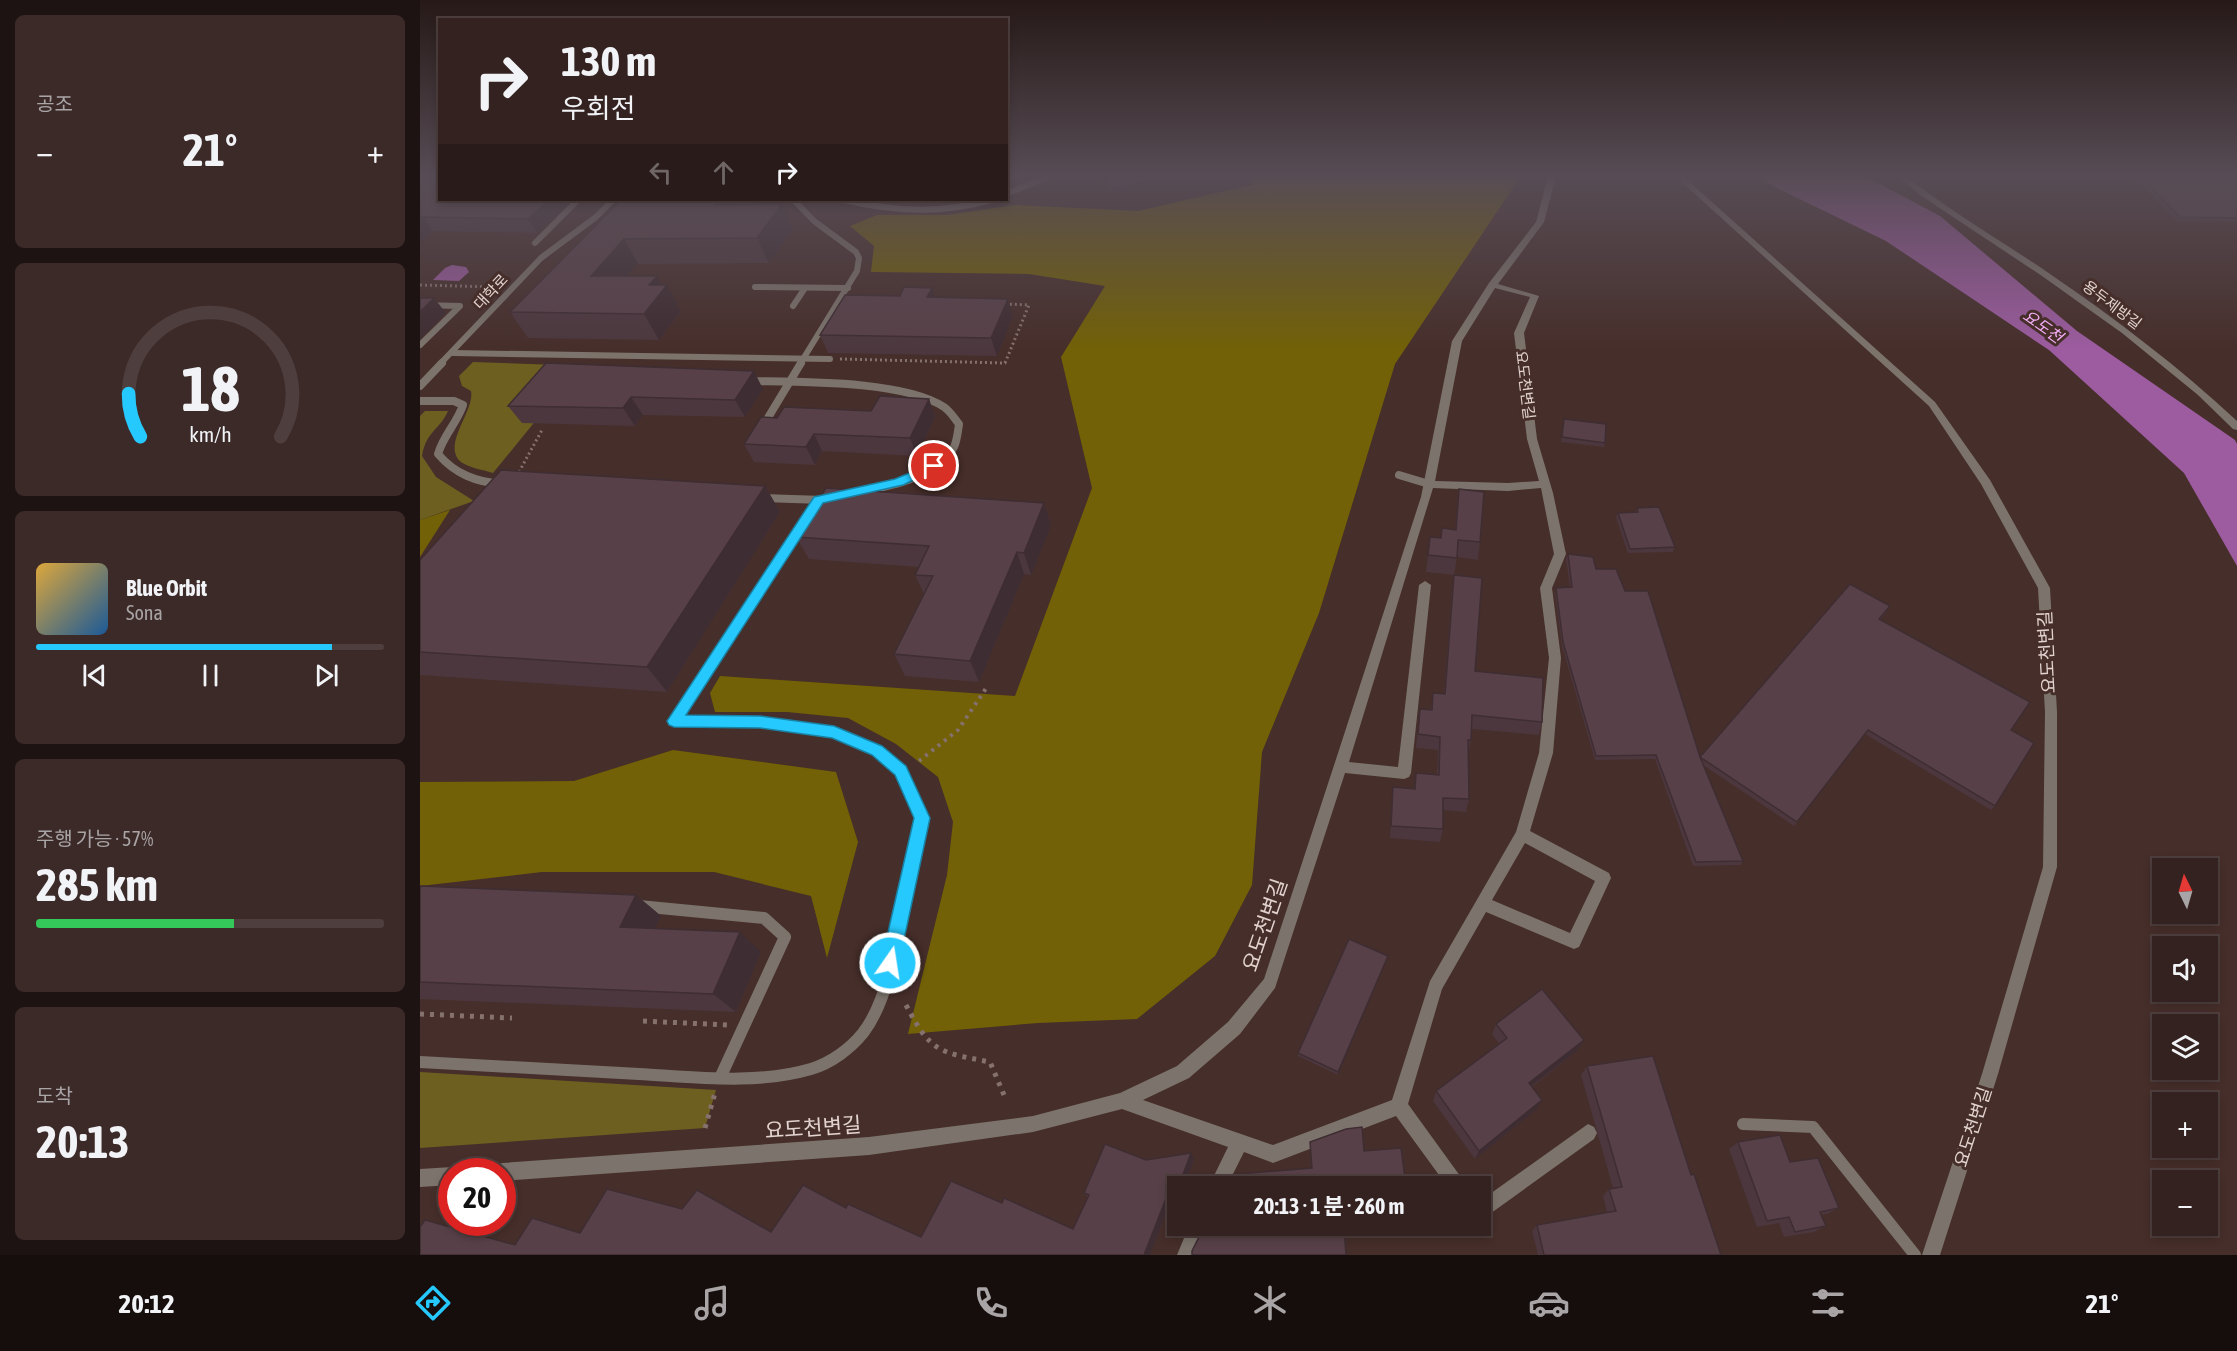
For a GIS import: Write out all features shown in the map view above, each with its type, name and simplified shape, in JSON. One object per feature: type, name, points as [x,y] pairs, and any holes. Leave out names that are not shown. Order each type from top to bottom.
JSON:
[{"type":"street","name":"요도천변길","points":[[516,1171],[869,1146],[1033,1124],[1122,1101],[1184,1072],[1234,1028],[1270,983],[1341,767],[1396,596],[1428,484],[1457,341],[1492,285],[1530,235]]},
{"type":"street","name":"요도천변길","points":[[1744,235],[1932,404],[1986,483],[2044,588],[2051,712],[2050,867],[1990,1074],[1931,1255]]},
{"type":"street","name":"용두제방길","points":[[1986,235],[2090,304],[2147,348],[2237,428]]},
{"type":"street","name":"요도천변길","points":[[1399,1106],[1435,986],[1522,834],[1546,753],[1555,658],[1546,588],[1560,554],[1545,484],[1532,439],[1519,333],[1535,296],[1492,285]]},
{"type":"street","points":[[1428,484],[1508,487],[1545,484]]},
{"type":"street","points":[[1341,767],[1404,772],[1425,585]]},
{"type":"street","points":[[1482,903],[1574,942],[1604,878],[1522,834]]},
{"type":"street","points":[[1122,1101],[1273,1154],[1399,1106],[1450,1176]]},
{"type":"street","points":[[1491,1204],[1588,1133]]},
{"type":"street","points":[[1223,1176],[1240,1142]]},
{"type":"street","points":[[420,1178],[438,1177]]},
{"type":"street","points":[[1186,1255],[1194,1236]]},
{"type":"lane","points":[[535,243],[543,235]]},
{"type":"lane","name":"대학로","points":[[420,386],[424,378],[453,353],[541,258],[572,235]]},
{"type":"lane","points":[[757,435],[857,271],[859,258],[856,252],[832,235]]},
{"type":"lane","points":[[755,287],[848,288]]},
{"type":"lane","points":[[793,306],[805,288]]},
{"type":"lane","points":[[420,305],[460,306],[420,345]]},
{"type":"lane","points":[[453,353],[830,359]]},
{"type":"lane","points":[[743,381],[867,386],[922,396],[943,405],[961,427],[960,438],[945,460],[898,482],[848,498],[860,503]]},
{"type":"lane","points":[[420,400],[454,401],[463,405],[461,413],[440,443],[438,454],[447,466],[461,475],[493,487],[511,484]]},
{"type":"lane","points":[[1400,475],[1428,484]]},
{"type":"lane","points":[[756,497],[837,499]]},
{"type":"lane","points":[[420,1062],[720,1078],[800,1073],[837,1057],[864,1030],[878,1003],[890,963],[922,818],[901,770],[877,751],[834,732],[760,722],[674,721],[819,500]]},
{"type":"lane","points":[[622,905],[764,918],[785,937],[720,1078]]},
{"type":"lane","points":[[1743,1124],[1813,1128],[1915,1255]]},
{"type":"path","points":[[420,285],[513,287]]},
{"type":"path","points":[[830,359],[1005,363],[1029,305],[1006,304]]},
{"type":"path","points":[[519,472],[542,430]]},
{"type":"path","points":[[919,761],[958,730],[987,687]]},
{"type":"path","points":[[906,1005],[922,1038],[937,1052],[990,1062],[1004,1095]]},
{"type":"path","points":[[420,1014],[512,1018]]},
{"type":"path","points":[[643,1021],[731,1025]]},
{"type":"path","points":[[705,1128],[720,1078]]},
{"type":"shaded area","points":[[860,235],[1482,235],[1395,364],[1319,613],[1262,752],[1252,885],[1215,956],[1137,1019],[1038,1023],[908,1034],[947,875],[953,822],[938,777],[896,744],[848,718],[787,712],[715,712],[710,693],[720,676],[1015,696],[1092,488],[1061,357],[1105,286],[1029,274],[871,272],[874,246]]},
{"type":"shaded area","points":[[473,362],[558,365],[533,424],[493,473],[464,464],[456,455],[456,437],[471,399],[471,391],[462,386],[459,376]]},
{"type":"shaded area","points":[[425,411],[448,411],[427,441],[422,456],[436,477],[474,501],[420,520],[420,416]]},
{"type":"shaded area","points":[[450,510],[420,557],[420,520]]},
{"type":"shaded area","points":[[673,750],[836,772],[858,842],[827,958],[811,896],[714,872],[542,872],[420,886],[420,782],[574,781]]},
{"type":"shaded area","points":[[420,1072],[716,1090],[705,1128],[420,1148]]},
{"type":"water","name":"요도천","points":[[1873,235],[1962,235],[2077,331],[2235,440],[2237,444],[2237,566],[2184,473],[2049,350],[1886,241]]},
{"type":"water","points":[[452,265],[466,267],[469,272],[459,281],[433,280],[445,268]]},
{"type":"building","points":[[587,235],[760,235],[757,238],[624,239],[591,276],[657,276],[649,285],[667,285],[644,314],[510,312]]},
{"type":"building","points":[[904,287],[932,288],[927,297],[1008,299],[991,338],[820,335],[845,295],[900,296]]},
{"type":"building","points":[[420,298],[434,298],[420,312]]},
{"type":"building","points":[[546,363],[754,371],[735,400],[631,397],[623,408],[508,406]]},
{"type":"building","points":[[880,396],[929,399],[910,438],[814,434],[806,447],[744,444],[761,417],[777,418],[784,407],[871,411]]},
{"type":"building","points":[[1564,419],[1606,424],[1605,443],[1562,437]]},
{"type":"building","points":[[501,470],[765,486],[647,667],[420,652],[420,560]]},
{"type":"building","points":[[826,488],[1044,503],[1024,553],[1017,552],[970,661],[894,654],[933,576],[915,575],[929,546],[796,537]]},
{"type":"building","points":[[1459,489],[1484,492],[1480,542],[1458,540],[1457,558],[1428,555],[1430,537],[1441,538],[1442,528],[1456,530]]},
{"type":"building","points":[[1659,507],[1675,547],[1630,549],[1618,513],[1638,512],[1637,508]]},
{"type":"building","points":[[1568,554],[1593,557],[1596,569],[1616,569],[1625,591],[1648,591],[1700,757],[1743,861],[1696,862],[1656,755],[1596,756],[1563,642],[1556,588],[1572,587]]},
{"type":"building","points":[[1454,575],[1482,578],[1475,671],[1543,678],[1542,722],[1472,715],[1471,740],[1468,740],[1469,799],[1443,798],[1443,829],[1391,826],[1393,787],[1415,789],[1416,773],[1439,775],[1440,737],[1418,734],[1420,709],[1432,710],[1433,693],[1445,694]]},
{"type":"building","points":[[1850,584],[1890,606],[1879,619],[2030,702],[2011,730],[2034,743],[1995,806],[1868,730],[1797,822],[1700,757]]},
{"type":"building","points":[[420,886],[636,895],[620,927],[740,932],[713,994],[420,982]]},
{"type":"building","points":[[1349,939],[1388,956],[1338,1072],[1298,1053]]},
{"type":"building","points":[[1542,989],[1584,1040],[1529,1083],[1542,1100],[1479,1151],[1436,1091],[1507,1038],[1496,1024]]},
{"type":"building","points":[[1653,1056],[1691,1175],[1694,1174],[1721,1255],[1544,1255],[1537,1225],[1616,1211],[1609,1189],[1622,1187],[1587,1066]]},
{"type":"building","points":[[1362,1127],[1364,1151],[1401,1148],[1405,1176],[1227,1176],[1312,1168],[1310,1142],[1346,1129]]},
{"type":"building","points":[[1780,1135],[1790,1162],[1818,1158],[1839,1208],[1820,1212],[1826,1226],[1795,1232],[1789,1217],[1767,1221],[1738,1142]]},
{"type":"building","points":[[1105,1144],[1146,1160],[1191,1153],[1182,1176],[1167,1176],[1167,1196],[1144,1255],[420,1255],[420,1227],[425,1220],[438,1224],[438,1236],[483,1236],[515,1245],[532,1218],[580,1233],[607,1189],[682,1209],[697,1190],[771,1232],[803,1185],[846,1208],[848,1204],[921,1237],[951,1181],[1002,1203],[1004,1198],[1073,1229],[1089,1195],[1084,1193]]},
{"type":"building","points":[[1200,1236],[1345,1236],[1346,1255],[1192,1255]]},
{"type":"route","points":[[890,963],[922,818],[901,770],[877,751],[834,732],[760,722],[674,721],[819,500],[858,493],[898,482],[923,473],[934,466]]}]
